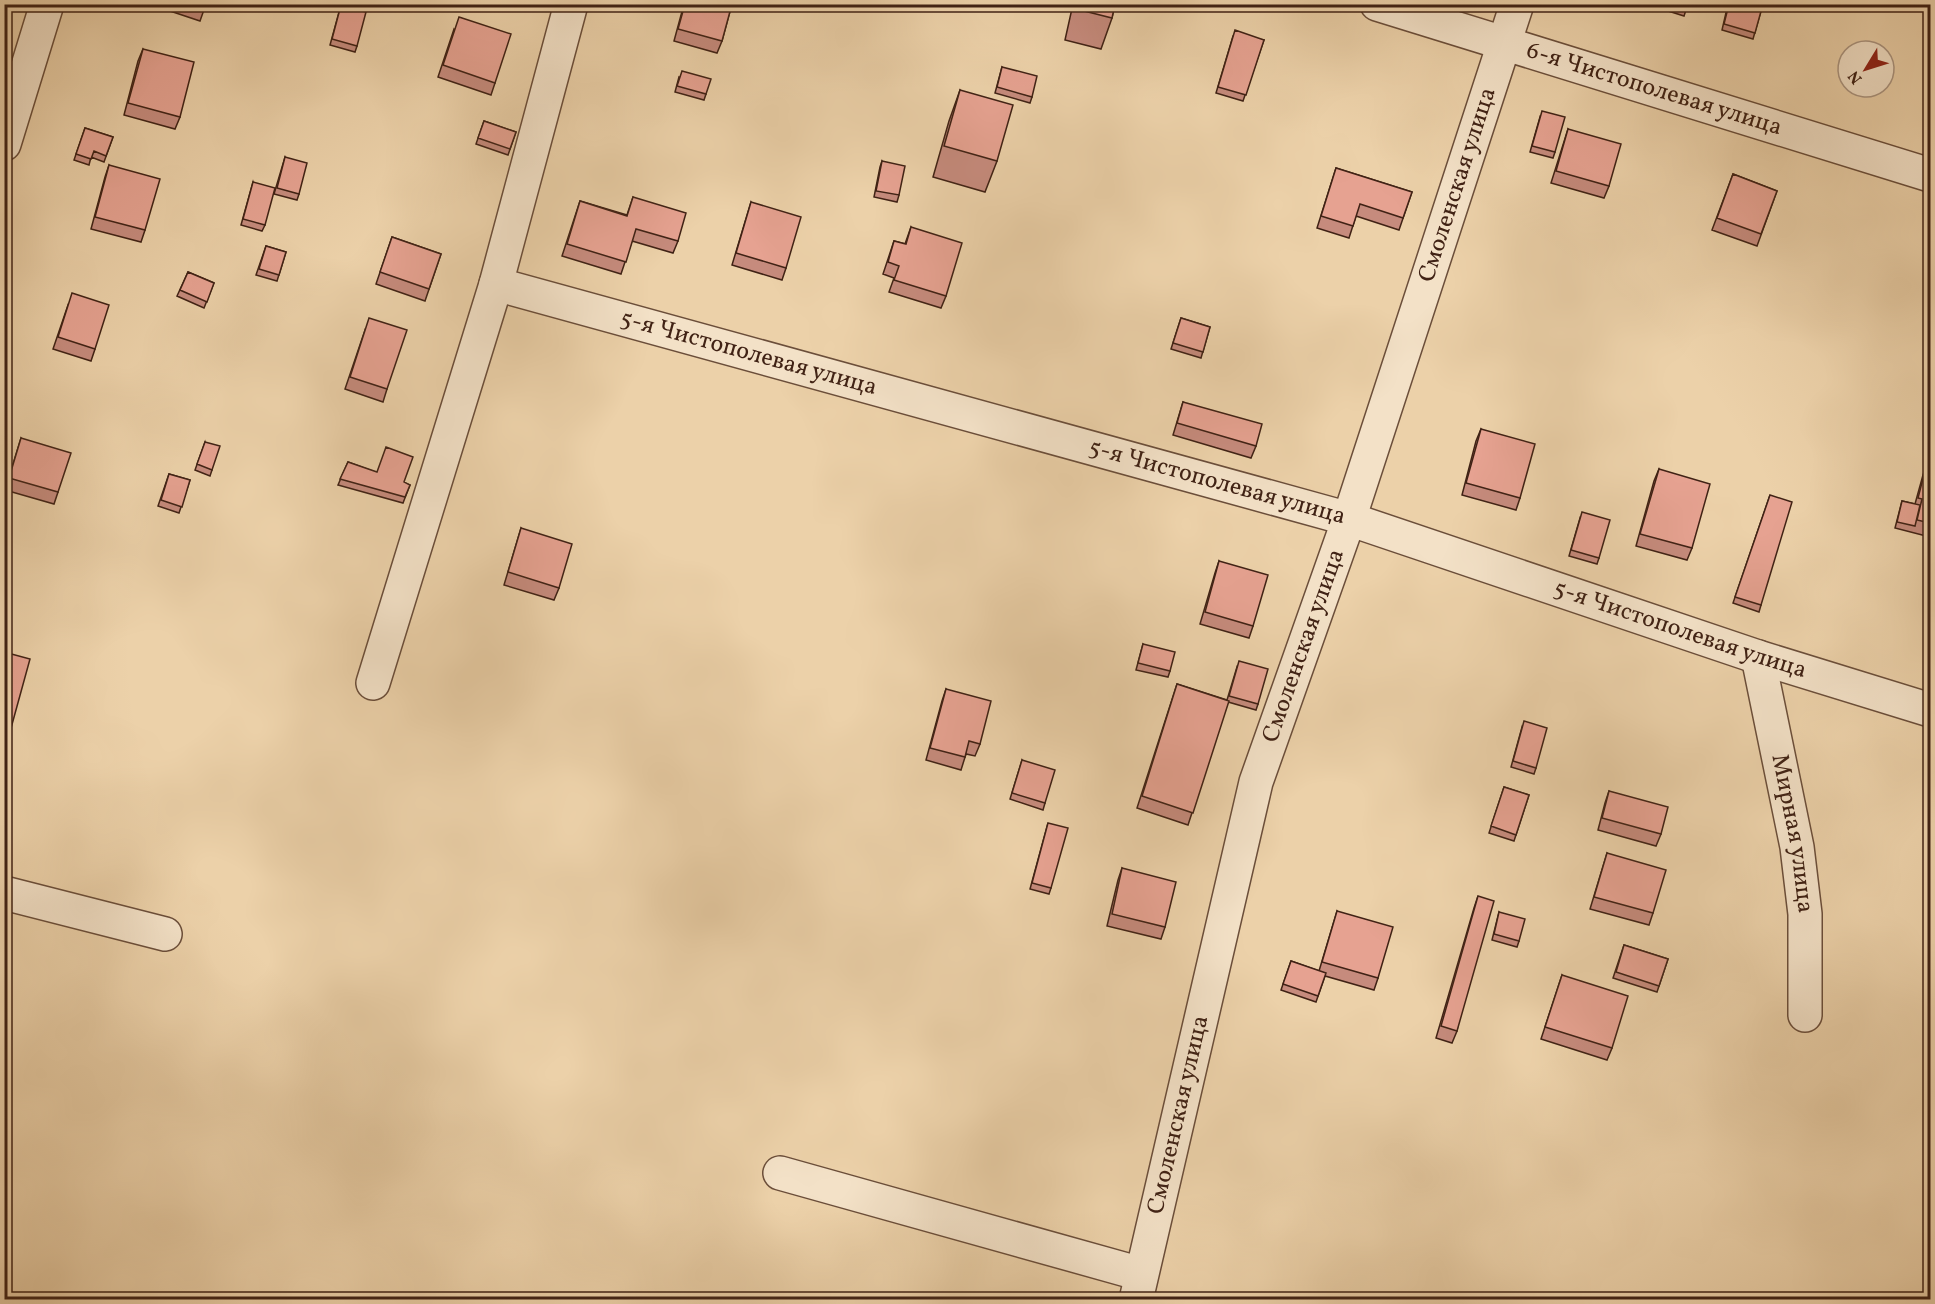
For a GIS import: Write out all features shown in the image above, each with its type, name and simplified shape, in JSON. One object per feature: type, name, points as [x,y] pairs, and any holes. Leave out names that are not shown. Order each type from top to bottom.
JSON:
[{"type":"street","points":[[4,144],[47,4]]},
{"type":"street","points":[[373,683],[496,284],[571,4]]},
{"type":"street","name":"6-я Чистополевая улица","points":[[1377,4],[1930,175]]},
{"type":"street","name":"Смоленская улица","points":[[1138,1287],[1256,782],[1350,519],[1517,4]]},
{"type":"street","name":"5-я Чистополевая улица","points":[[496,284],[1350,519],[1758,657],[1930,710]]},
{"type":"street","name":"Мирная улица","points":[[1758,657],[1797,847],[1803,892],[1805,1015]]},
{"type":"street","points":[[4,893],[165,934]]},
{"type":"street","points":[[780,1173],[1138,1287]]},
{"type":"building","points":[[191,4],[206,4],[204,9]]},
{"type":"building","points":[[685,4],[732,4],[722,41],[678,29]]},
{"type":"building","points":[[1077,4],[1115,4],[1112,18],[1076,9]]},
{"type":"building","points":[[1729,4],[1763,4],[1755,33],[1724,24]]},
{"type":"building","points":[[341,5],[366,12],[357,46],[332,39]]},
{"type":"building","points":[[459,17],[511,34],[495,83],[443,65]]},
{"type":"building","points":[[1235,30],[1264,40],[1246,95],[1218,87]]},
{"type":"building","points":[[143,49],[194,62],[180,117],[128,103]]},
{"type":"building","points":[[1002,67],[1037,76],[1032,97],[997,87]]},
{"type":"building","points":[[682,71],[711,79],[706,94],[677,86]]},
{"type":"building","points":[[960,90],[1013,105],[997,161],[944,146]]},
{"type":"building","points":[[1542,111],[1565,117],[1555,152],[1532,146]]},
{"type":"building","points":[[484,121],[516,132],[510,149],[478,138]]},
{"type":"building","points":[[85,128],[113,137],[106,156],[94,151],[91,159],[76,154]]},
{"type":"building","points":[[1568,129],[1621,144],[1609,186],[1556,171]]},
{"type":"building","points":[[285,157],[307,163],[299,194],[277,188]]},
{"type":"building","points":[[882,161],[905,166],[899,195],[876,191]]},
{"type":"building","points":[[109,165],[160,179],[145,230],[95,217]]},
{"type":"building","points":[[1336,168],[1412,192],[1403,218],[1360,204],[1353,226],[1321,216]]},
{"type":"building","points":[[1733,174],[1777,191],[1761,234],[1717,218]]},
{"type":"building","points":[[253,182],[275,188],[265,225],[243,219]]},
{"type":"building","points":[[633,197],[686,213],[678,241],[636,229],[626,262],[567,244],[580,201],[627,216]]},
{"type":"building","points":[[751,202],[801,217],[786,268],[736,253]]},
{"type":"building","points":[[911,227],[962,243],[946,296],[894,280],[899,266],[888,262],[894,241],[906,244]]},
{"type":"building","points":[[392,237],[441,254],[429,289],[380,272]]},
{"type":"building","points":[[266,246],[286,252],[279,275],[259,269]]},
{"type":"building","points":[[188,272],[214,283],[207,302],[180,290]]},
{"type":"building","points":[[72,293],[109,305],[95,349],[58,337]]},
{"type":"building","points":[[369,318],[407,330],[387,389],[350,377]]},
{"type":"building","points":[[1181,318],[1210,327],[1203,352],[1173,343]]},
{"type":"building","points":[[1183,402],[1262,424],[1256,446],[1177,423]]},
{"type":"building","points":[[1481,429],[1535,444],[1520,498],[1466,483]]},
{"type":"building","points":[[21,438],[71,453],[58,492],[9,478]]},
{"type":"building","points":[[205,442],[220,446],[212,470],[197,464]]},
{"type":"building","points":[[386,447],[413,457],[404,482],[410,485],[405,497],[340,479],[348,462],[377,472]]},
{"type":"building","points":[[1927,463],[1930,464],[1930,523],[1917,520],[1922,499],[1918,498]]},
{"type":"building","points":[[1659,469],[1710,484],[1692,548],[1640,534]]},
{"type":"building","points":[[169,474],[190,480],[182,507],[161,500]]},
{"type":"building","points":[[1770,495],[1792,502],[1761,605],[1735,597]]},
{"type":"building","points":[[1902,501],[1920,505],[1915,526],[1897,522]]},
{"type":"building","points":[[1582,512],[1610,520],[1599,558],[1571,550]]},
{"type":"building","points":[[521,528],[572,544],[559,588],[508,572]]},
{"type":"building","points":[[1219,561],[1268,575],[1253,626],[1205,612]]},
{"type":"building","points":[[1143,644],[1175,652],[1170,671],[1138,663]]},
{"type":"building","points":[[4,652],[30,659],[8,739],[4,738]]},
{"type":"building","points":[[1239,661],[1268,669],[1258,704],[1229,696]]},
{"type":"building","points":[[1177,684],[1229,701],[1193,813],[1142,796]]},
{"type":"building","points":[[946,689],[991,701],[980,744],[969,741],[965,757],[930,748]]},
{"type":"building","points":[[1524,721],[1547,728],[1536,768],[1513,761]]},
{"type":"building","points":[[1022,760],[1055,770],[1045,803],[1012,793]]},
{"type":"building","points":[[1504,787],[1529,795],[1516,835],[1491,826]]},
{"type":"building","points":[[1609,791],[1668,807],[1661,834],[1602,818]]},
{"type":"building","points":[[1048,823],[1068,828],[1051,888],[1032,883]]},
{"type":"building","points":[[1607,853],[1666,870],[1653,913],[1594,897]]},
{"type":"building","points":[[1122,868],[1176,882],[1165,927],[1112,914]]},
{"type":"building","points":[[1478,896],[1494,901],[1457,1031],[1441,1026]]},
{"type":"building","points":[[1337,911],[1393,927],[1378,978],[1322,962]]},
{"type":"building","points":[[1499,912],[1525,919],[1519,941],[1494,934]]},
{"type":"building","points":[[1624,945],[1668,959],[1659,986],[1616,972]]},
{"type":"building","points":[[1291,961],[1326,973],[1318,996],[1283,984]]},
{"type":"building","points":[[1562,975],[1628,996],[1612,1048],[1545,1027]]}]
